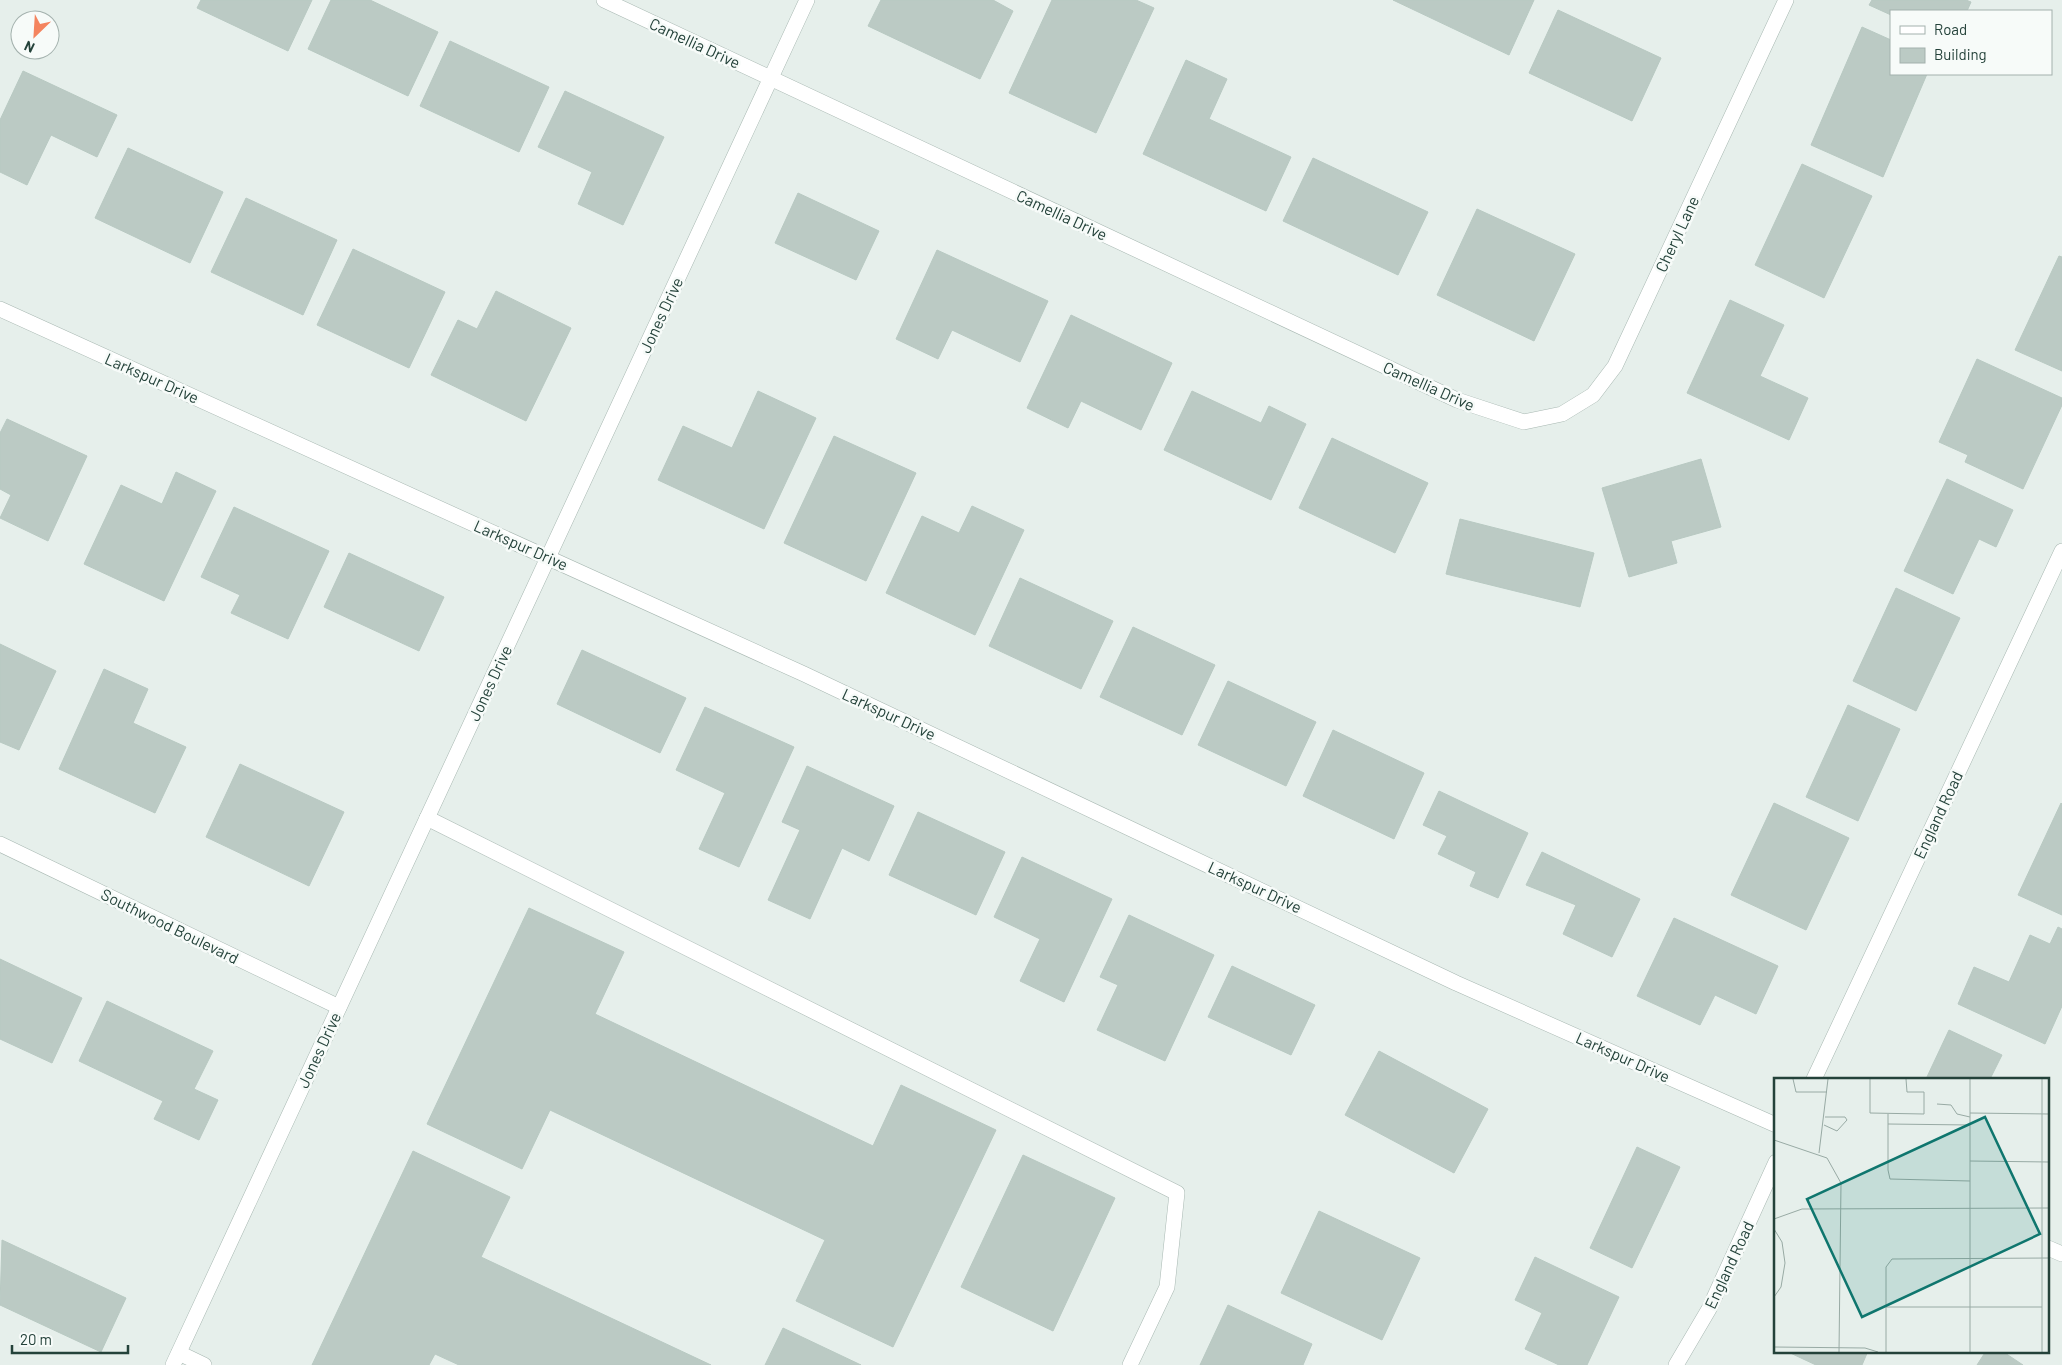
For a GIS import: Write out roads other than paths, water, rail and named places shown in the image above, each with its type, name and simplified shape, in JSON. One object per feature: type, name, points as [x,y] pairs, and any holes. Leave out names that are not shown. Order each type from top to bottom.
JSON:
[{"type":"street","name":"Camellia Drive","points":[[604,0],[1457,400],[1524,422]]},
{"type":"street","name":"Jones Drive","points":[[176,1359],[807,0]]},
{"type":"street","name":"Cheryl Lane","points":[[1524,422],[1562,414],[1593,395],[1615,366],[1786,0]]},
{"type":"street","name":"Larkspur Drive","points":[[0,309],[804,674],[1456,983],[1774,1124]]},
{"type":"street","name":"England Road","points":[[1814,1078],[2062,551]]},
{"type":"street","points":[[427,818],[1177,1193],[1167,1287],[1130,1365]]},
{"type":"street","name":"Southwood Boulevard","points":[[0,844],[339,1007]]},
{"type":"street","name":"England Road","points":[[1676,1365],[1709,1309],[1774,1166]]},
{"type":"street","points":[[2050,1249],[2062,1254]]},
{"type":"street","points":[[176,1359],[204,1365]]}]
